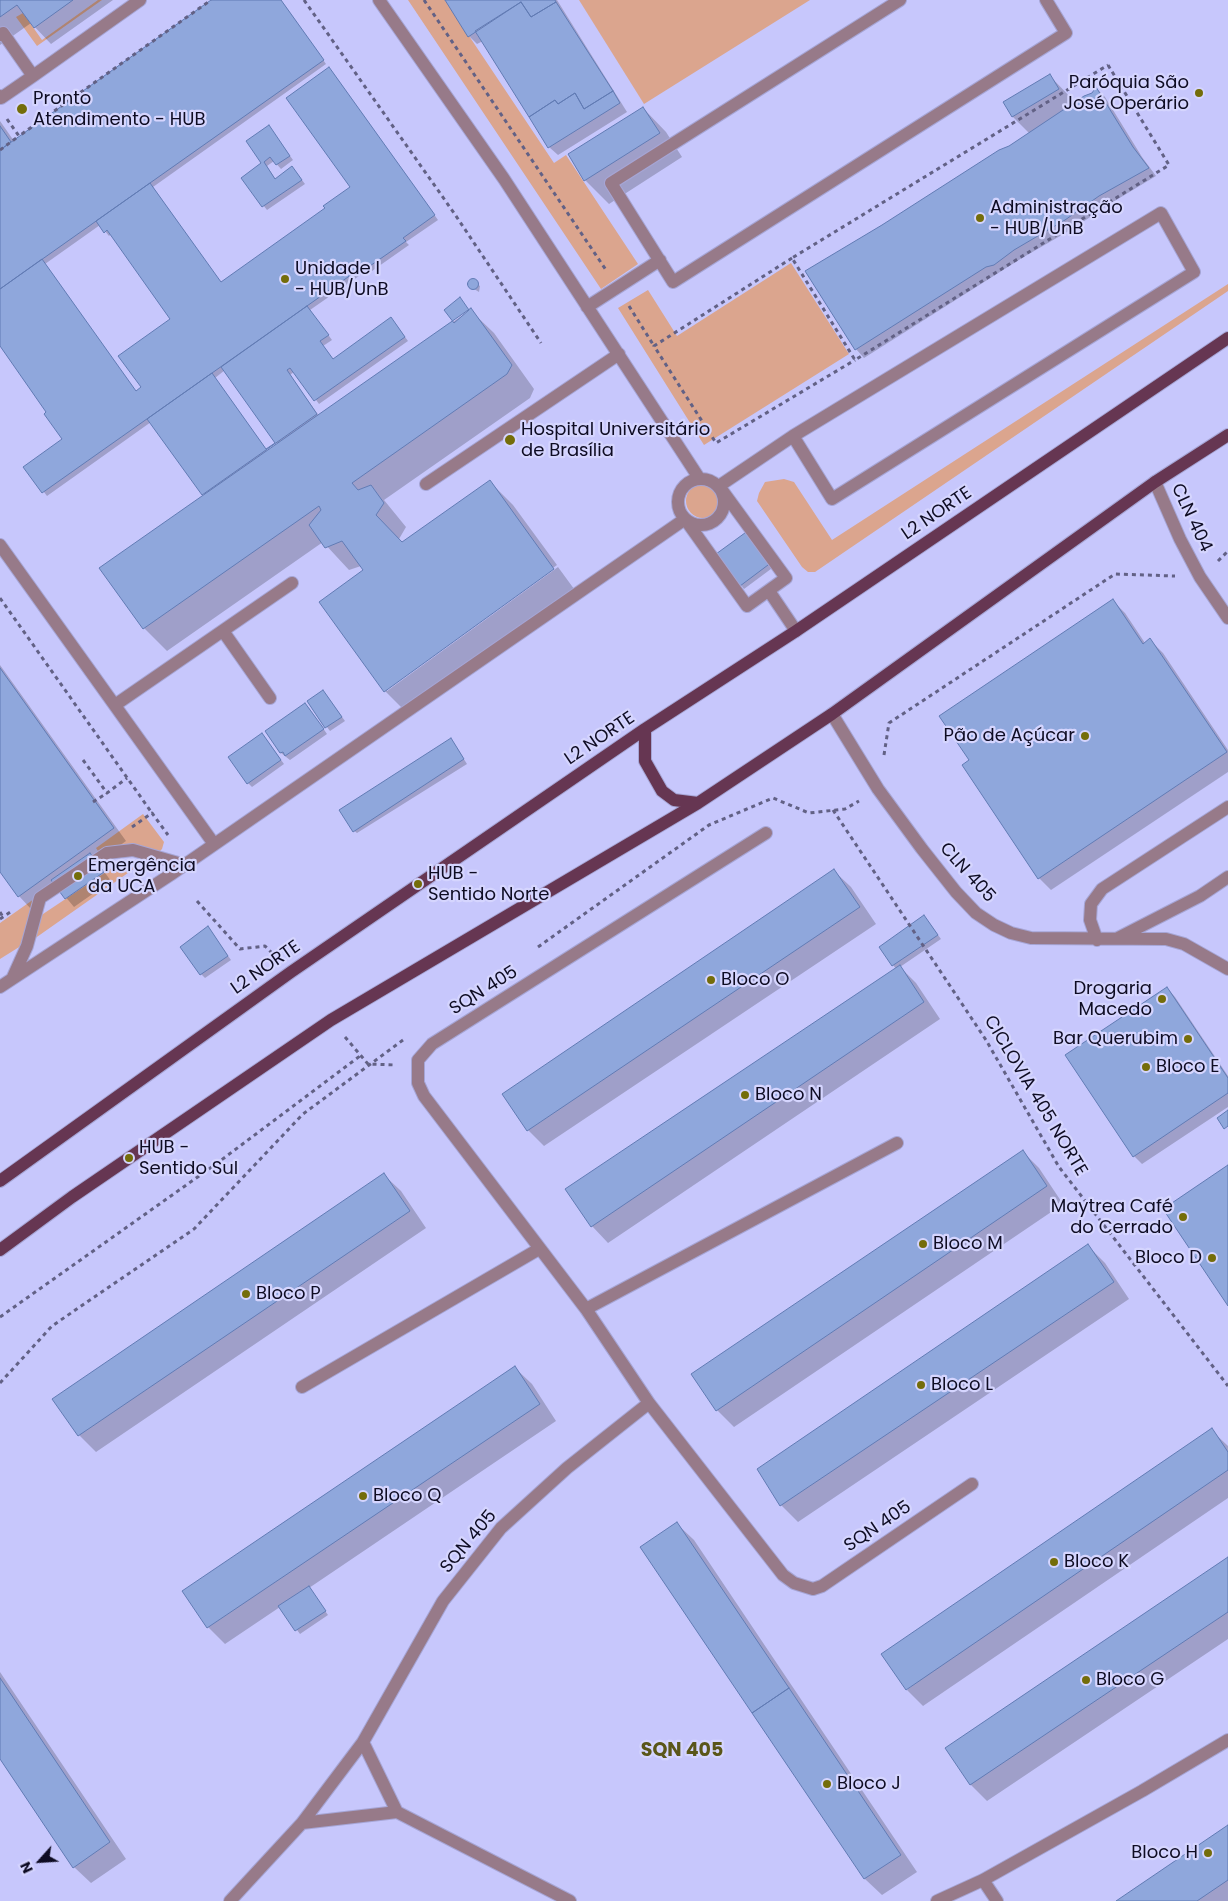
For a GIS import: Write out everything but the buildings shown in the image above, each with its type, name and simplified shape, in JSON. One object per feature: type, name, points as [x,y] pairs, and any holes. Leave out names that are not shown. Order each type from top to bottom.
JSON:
[{"type":"main road","name":"L2 NORTE","points":[[0,1181],[290,972],[645,729],[796,631],[1228,338]]},
{"type":"main road","points":[[0,1250],[72,1197],[331,1020],[698,803],[832,714],[1155,482],[1228,435]]},
{"type":"main road","points":[[645,729],[645,761],[662,791],[674,800],[698,803]]},
{"type":"street","points":[[0,96],[1,98],[140,0]]},
{"type":"street","points":[[379,0],[504,179],[699,478]]},
{"type":"street","points":[[900,0],[611,183],[673,282],[1066,33],[1046,0]]},
{"type":"street","points":[[0,36],[3,33],[33,76]]},
{"type":"street","points":[[718,486],[793,436],[1161,213],[1194,272],[832,498],[793,436]]},
{"type":"street","points":[[587,307],[660,260]]},
{"type":"street","points":[[426,484],[619,354]]},
{"type":"street","points":[[699,478],[706,478],[718,486],[786,578],[747,606],[680,513],[678,497],[686,484],[699,478]]},
{"type":"street","name":"CLN 404","points":[[1155,482],[1180,539],[1200,577],[1228,618]]},
{"type":"street","points":[[686,519],[701,525],[716,520],[721,514],[724,499],[718,486]]},
{"type":"street","points":[[0,987],[185,865],[686,519]]},
{"type":"street","points":[[0,545],[214,844]]},
{"type":"street","points":[[115,705],[292,583]]},
{"type":"street","points":[[768,591],[796,631]]},
{"type":"street","points":[[223,631],[270,698]]},
{"type":"street","name":"CLN 405","points":[[832,714],[878,789],[956,892],[976,913],[1011,933],[1032,938],[1096,940],[1166,939],[1184,944],[1228,969]]},
{"type":"street","points":[[1096,940],[1090,920],[1091,904],[1102,889],[1228,806]]},
{"type":"street","name":"SQN 405","points":[[766,833],[432,1044],[421,1054],[417,1066],[418,1083],[424,1096],[586,1309],[649,1403],[783,1575],[794,1583],[813,1588],[822,1586],[972,1484]]},
{"type":"street","points":[[14,977],[27,946],[40,898],[108,853],[133,850],[185,865]]},
{"type":"street","points":[[1113,940],[1200,896],[1228,877]]},
{"type":"street","points":[[586,1309],[897,1144]]},
{"type":"street","points":[[302,1387],[539,1249]]},
{"type":"street","name":"SQN 405","points":[[230,1901],[302,1823],[363,1742],[443,1601],[501,1528],[567,1468],[649,1403]]},
{"type":"street","points":[[937,1901],[983,1880],[1142,1792],[1228,1740]]},
{"type":"street","points":[[363,1742],[397,1812]]},
{"type":"street","points":[[302,1823],[397,1812],[570,1901]]},
{"type":"street","points":[[983,1880],[997,1901]]},
{"type":"path","points":[[0,150],[211,0]]},
{"type":"path","points":[[304,0],[541,343]]},
{"type":"path","points":[[424,0],[610,277]]},
{"type":"path","points":[[628,305],[654,346],[716,442],[856,360],[1169,165],[1108,65],[792,258],[654,346]]},
{"type":"path","points":[[5,116],[19,136]]},
{"type":"path","points":[[935,170],[938,175]]},
{"type":"path","points":[[792,258],[856,360]]},
{"type":"path","points":[[878,789],[889,723],[1115,574],[1200,577]]},
{"type":"path","points":[[0,598],[152,813]]},
{"type":"path","points":[[83,760],[107,793]]},
{"type":"path","points":[[93,802],[127,778]]},
{"type":"path","name":"CICLOVIA 405 NORTE","points":[[833,810],[986,1040],[1058,1166],[1228,1386]]},
{"type":"path","points":[[197,901],[240,949],[264,946]]},
{"type":"path","points":[[0,912],[3,917]]},
{"type":"path","points":[[331,1020],[368,1064],[417,1066]]},
{"type":"path","points":[[0,1317],[216,1164],[360,1056]]},
{"type":"shaded area","points":[[98,0],[102,0],[37,46],[16,17],[23,13],[42,40]]},
{"type":"shaded area","points":[[408,0],[445,0],[554,163],[566,155],[638,264],[601,289]]},
{"type":"shaded area","points":[[579,0],[810,0],[644,104]]},
{"type":"shaded area","points":[[791,263],[849,354],[704,445],[618,308],[648,290],[677,336]]},
{"type":"shaded area","points":[[1228,284],[1228,291],[815,572],[808,572],[802,567],[757,501],[765,482],[784,479],[794,482],[832,540]]},
{"type":"shaded area","points":[[703,484],[715,489],[720,501],[715,513],[703,518],[691,513],[686,501],[691,489]]},
{"type":"shaded area","points":[[143,814],[164,842],[162,849],[158,853],[121,845],[100,854],[96,848]]},
{"type":"shaded area","points":[[121,862],[135,868],[34,939],[40,916]]},
{"type":"shaded area","points":[[34,899],[24,944],[0,959],[0,923]]},
{"type":"place","name":"Paróquia São José Operário","points":[[1199,93]]},
{"type":"place","name":"Pronto Atendimento - HUB","points":[[22,109]]},
{"type":"place","name":"Administração - HUB/UnB","points":[[980,218]]},
{"type":"place","name":"Unidade I - HUB/UnB","points":[[285,279]]},
{"type":"place","name":"Hospital Universitário de Brasília","points":[[510,440]]},
{"type":"place","name":"Pão de Açúcar","points":[[1085,736]]},
{"type":"place","name":"Emergência da UCA","points":[[78,876]]},
{"type":"place","name":"HUB - Sentido Norte","points":[[418,884]]},
{"type":"place","name":"Bloco O","points":[[711,980]]},
{"type":"place","name":"Drogaria Macedo","points":[[1162,999]]},
{"type":"place","name":"Bar Querubim","points":[[1188,1039]]},
{"type":"place","name":"Bloco E","points":[[1146,1067]]},
{"type":"place","name":"Bloco N","points":[[745,1095]]},
{"type":"place","name":"HUB - Sentido Sul","points":[[129,1158]]},
{"type":"place","name":"Maytrea Café do Cerrado","points":[[1183,1217]]},
{"type":"place","name":"Bloco M","points":[[923,1244]]},
{"type":"place","name":"Bloco D","points":[[1212,1258]]},
{"type":"place","name":"Bloco P","points":[[246,1294]]},
{"type":"place","name":"Bloco L","points":[[921,1385]]},
{"type":"place","name":"Bloco Q","points":[[363,1496]]},
{"type":"place","name":"Bloco K","points":[[1054,1562]]},
{"type":"place","name":"Bloco G","points":[[1086,1680]]},
{"type":"place","name":"Bloco J","points":[[827,1784]]},
{"type":"place","name":"Bloco H","points":[[1208,1853]]},
{"type":"district","name":"SQN 405","points":[[682,1751]]}]
